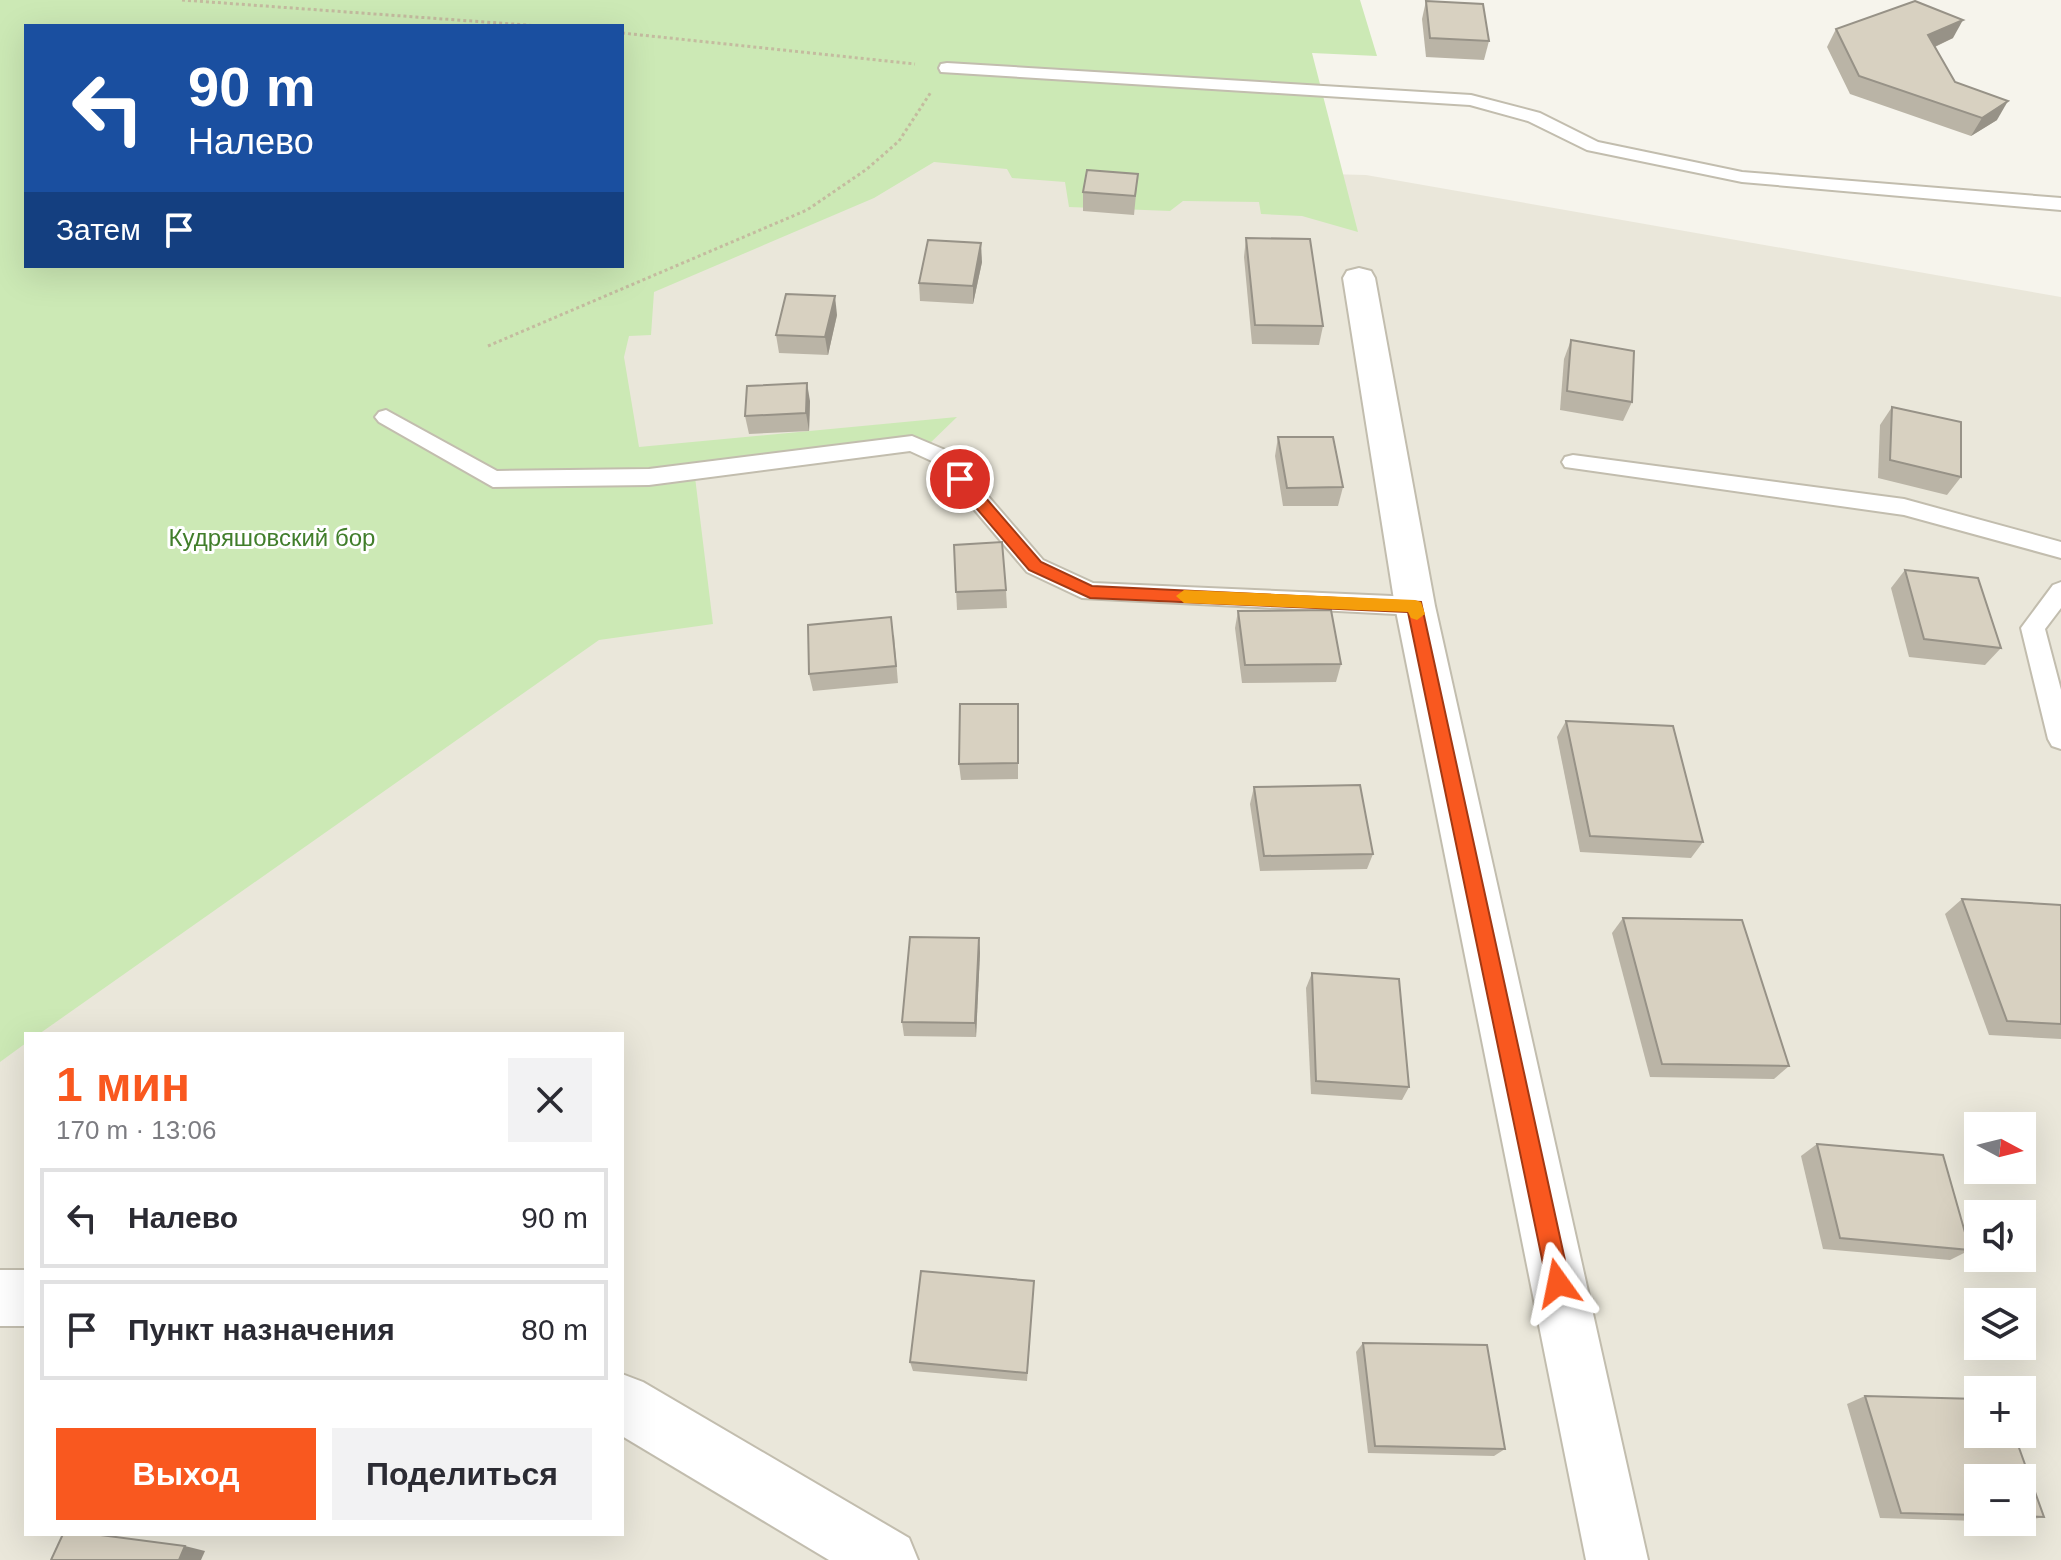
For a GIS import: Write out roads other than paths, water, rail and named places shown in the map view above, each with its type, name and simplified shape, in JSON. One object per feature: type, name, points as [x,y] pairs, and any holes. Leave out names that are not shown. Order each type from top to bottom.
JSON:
[{"type":"street","points":[[1359,278],[1415,606],[1617,1560]]},
{"type":"street","points":[[0,1298],[24,1298]]},
{"type":"street","points":[[624,1404],[887,1560]]},
{"type":"lane","points":[[947,68],[1471,100],[1534,117],[1593,146],[1742,177],[2061,204]]},
{"type":"lane","points":[[386,417],[493,479],[649,477],[912,443],[942,457],[1035,566],[1090,592],[1415,606]]},
{"type":"lane","points":[[1573,462],[1904,507],[2061,550]]},
{"type":"lane","points":[[2061,591],[2033,628],[2061,739]]},
{"type":"park label","name":"Кудряшовский бор","points":[[272,538]]}]
